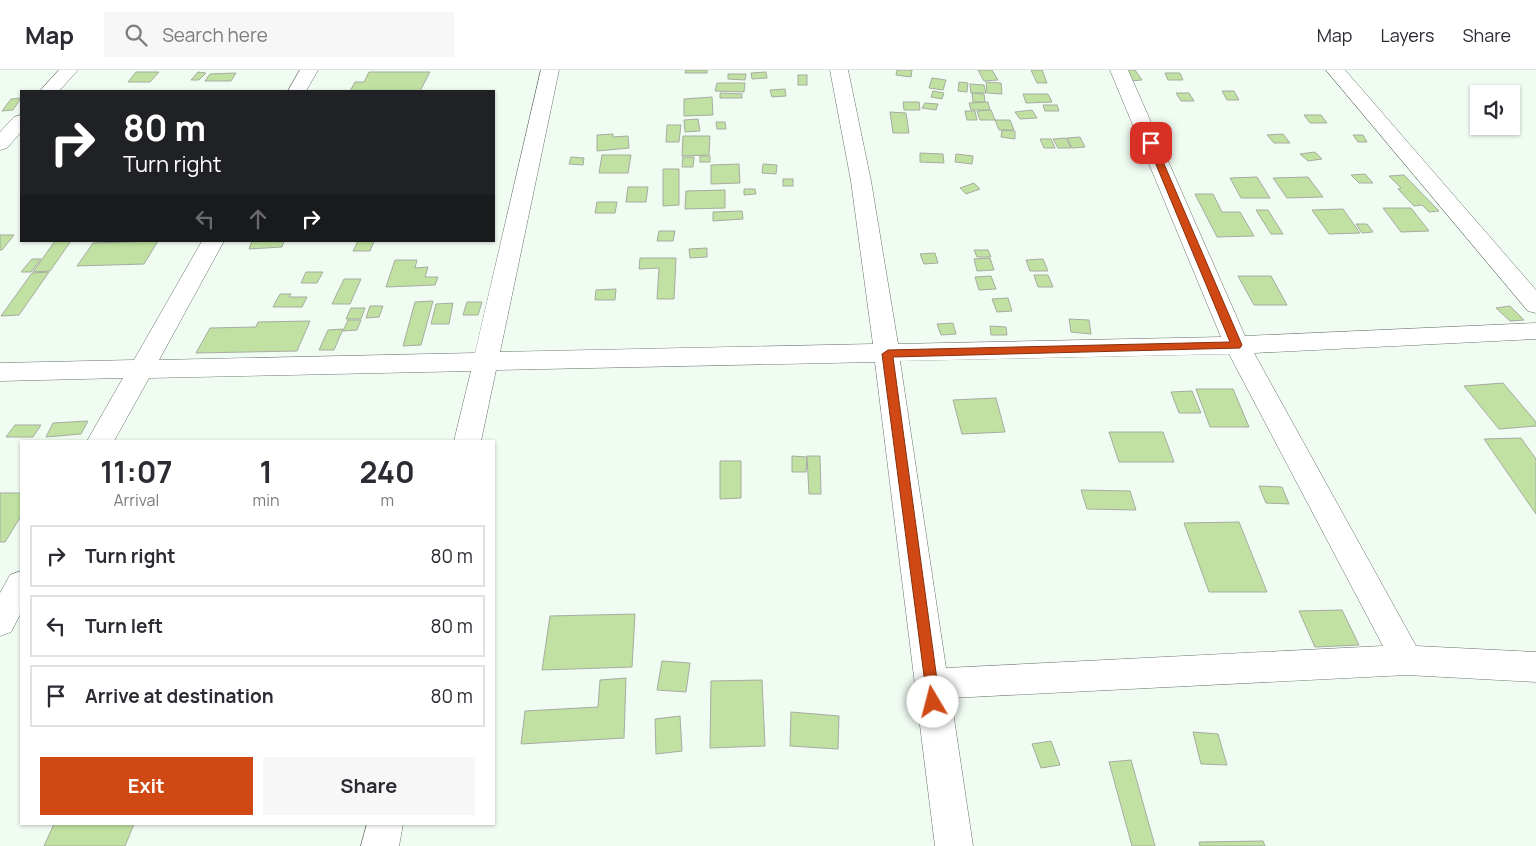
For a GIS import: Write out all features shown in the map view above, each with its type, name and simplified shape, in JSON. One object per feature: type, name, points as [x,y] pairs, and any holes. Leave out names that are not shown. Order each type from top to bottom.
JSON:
[{"type":"street","points":[[50,90],[69,70]]},
{"type":"street","points":[[298,90],[309,70]]},
{"type":"street","points":[[468,440],[550,70]]},
{"type":"street","points":[[838,70],[861,181],[888,354],[954,846]]},
{"type":"street","points":[[1119,70],[1237,345],[1407,660]]},
{"type":"street","points":[[1335,70],[1536,305]]},
{"type":"street","points":[[0,144],[20,122]]},
{"type":"street","points":[[102,440],[212,242]]},
{"type":"street","points":[[0,372],[1237,345],[1536,331]]},
{"type":"street","points":[[0,622],[20,586]]},
{"type":"street","points":[[931,684],[1407,660],[1536,666]]},
{"type":"street","points":[[380,846],[384,825]]},
{"type":"building","points":[[686,70],[707,70],[707,73],[685,73]]},
{"type":"building","points":[[897,70],[912,70],[911,77],[896,75]]},
{"type":"building","points":[[978,70],[992,70],[998,80],[984,81]]},
{"type":"building","points":[[1031,70],[1042,70],[1047,83],[1037,83]]},
{"type":"building","points":[[1123,70],[1135,70],[1142,80],[1129,81]]},
{"type":"building","points":[[136,72],[159,72],[150,82],[128,82]]},
{"type":"building","points":[[198,72],[206,73],[199,80],[191,80]]},
{"type":"building","points":[[369,72],[430,72],[421,90],[351,90],[355,82],[364,82]]},
{"type":"building","points":[[766,72],[767,78],[752,79],[751,73]]},
{"type":"building","points":[[236,73],[231,81],[205,81],[210,74]]},
{"type":"building","points":[[1165,73],[1180,73],[1183,80],[1168,80]]},
{"type":"building","points":[[728,74],[746,74],[745,80],[728,79]]},
{"type":"building","points":[[798,75],[807,75],[807,85],[798,85]]},
{"type":"building","points":[[932,78],[946,80],[943,90],[929,88]]},
{"type":"building","points":[[959,82],[968,83],[967,92],[958,91]]},
{"type":"building","points":[[986,82],[1001,83],[1002,94],[987,93]]},
{"type":"building","points":[[717,83],[745,83],[744,92],[715,91]]},
{"type":"building","points":[[970,84],[984,85],[986,93],[971,93]]},
{"type":"building","points":[[785,89],[786,96],[772,97],[770,90]]},
{"type":"building","points":[[933,91],[944,93],[942,99],[931,97]]},
{"type":"building","points":[[1222,91],[1234,91],[1239,100],[1227,100]]},
{"type":"building","points":[[720,93],[742,94],[742,98],[720,98]]},
{"type":"building","points":[[972,93],[984,94],[985,102],[973,102]]},
{"type":"building","points":[[1176,93],[1189,93],[1194,101],[1181,101]]},
{"type":"building","points":[[1023,94],[1048,94],[1052,102],[1026,103]]},
{"type":"building","points":[[712,97],[713,115],[684,116],[684,99]]},
{"type":"building","points":[[20,98],[13,110],[2,111],[11,99]]},
{"type":"building","points":[[903,102],[919,102],[920,110],[904,110]]},
{"type":"building","points":[[988,102],[990,110],[971,110],[969,103]]},
{"type":"building","points":[[925,103],[938,104],[936,110],[922,108]]},
{"type":"building","points":[[1043,105],[1057,105],[1059,111],[1045,111]]},
{"type":"building","points":[[991,110],[995,120],[980,120],[977,111]]},
{"type":"building","points":[[1032,110],[1037,118],[1020,119],[1015,112]]},
{"type":"building","points":[[965,111],[975,111],[977,120],[967,120]]},
{"type":"building","points":[[890,112],[906,113],[909,133],[893,133]]},
{"type":"building","points":[[1304,115],[1321,115],[1327,123],[1310,123]]},
{"type":"building","points":[[698,119],[700,131],[685,132],[684,120]]},
{"type":"building","points":[[995,120],[1010,120],[1014,130],[999,130]]},
{"type":"building","points":[[716,122],[725,122],[726,129],[717,129]]},
{"type":"building","points":[[667,125],[681,125],[679,142],[666,142]]},
{"type":"building","points":[[1002,130],[1015,131],[1015,139],[1001,137]]},
{"type":"building","points":[[613,134],[613,137],[628,136],[629,148],[597,151],[597,135]]},
{"type":"building","points":[[1283,134],[1290,143],[1274,143],[1267,135]]},
{"type":"building","points":[[1353,135],[1363,135],[1367,142],[1358,142]]},
{"type":"building","points":[[683,136],[710,136],[709,155],[682,156]]},
{"type":"building","points":[[1080,137],[1085,147],[1072,148],[1067,138]]},
{"type":"building","points":[[1066,138],[1071,148],[1058,148],[1053,139]]},
{"type":"building","points":[[1040,139],[1051,139],[1055,148],[1044,148]]},
{"type":"building","points":[[1315,152],[1322,159],[1308,161],[1300,154]]},
{"type":"building","points":[[920,153],[943,154],[944,163],[920,162]]},
{"type":"building","points":[[956,154],[973,156],[972,164],[955,162]]},
{"type":"building","points":[[602,155],[631,155],[628,173],[599,173]]},
{"type":"building","points":[[700,156],[710,156],[710,162],[700,162]]},
{"type":"building","points":[[571,157],[584,158],[583,165],[569,164]]},
{"type":"building","points":[[683,157],[694,157],[693,167],[682,167]]},
{"type":"building","points":[[739,164],[740,183],[711,184],[711,165]]},
{"type":"building","points":[[763,164],[777,165],[776,174],[762,173]]},
{"type":"building","points":[[663,169],[679,169],[679,205],[663,206]]},
{"type":"building","points":[[1365,174],[1373,183],[1359,183],[1351,175]]},
{"type":"building","points":[[1404,175],[1439,211],[1429,212],[1422,205],[1414,206],[1398,189],[1401,188],[1389,176]]},
{"type":"building","points":[[1257,177],[1270,198],[1241,198],[1230,178]]},
{"type":"building","points":[[1308,177],[1323,197],[1287,198],[1273,178]]},
{"type":"building","points":[[783,179],[793,179],[793,186],[783,186]]},
{"type":"building","points":[[974,183],[980,189],[966,194],[960,188]]},
{"type":"building","points":[[628,187],[648,187],[646,202],[626,202]]},
{"type":"building","points":[[744,189],[755,189],[756,194],[744,195]]},
{"type":"building","points":[[725,190],[725,208],[685,209],[686,191]]},
{"type":"building","points":[[1195,194],[1213,194],[1222,212],[1240,212],[1254,236],[1217,237]]},
{"type":"building","points":[[597,202],[617,202],[615,213],[595,213]]},
{"type":"building","points":[[1383,208],[1411,208],[1429,231],[1401,232]]},
{"type":"building","points":[[1343,209],[1360,233],[1329,234],[1312,210]]},
{"type":"building","points":[[1256,210],[1268,210],[1283,234],[1271,234]]},
{"type":"building","points":[[742,211],[743,219],[713,221],[713,212]]},
{"type":"building","points":[[1356,224],[1367,224],[1373,232],[1362,233]]},
{"type":"building","points":[[659,231],[675,231],[673,241],[657,241]]},
{"type":"building","points":[[0,235],[14,235],[2,250],[0,250]]},
{"type":"building","points":[[54,242],[70,242],[50,271],[33,272]]},
{"type":"building","points":[[157,242],[144,264],[77,266],[93,243]]},
{"type":"building","points":[[252,242],[284,242],[282,247],[249,249]]},
{"type":"building","points":[[358,242],[374,242],[370,251],[353,251]]},
{"type":"building","points":[[707,248],[707,257],[690,258],[689,249]]},
{"type":"building","points":[[974,250],[988,250],[991,257],[977,257]]},
{"type":"building","points":[[935,253],[938,263],[924,264],[920,254]]},
{"type":"building","points":[[640,258],[676,258],[674,299],[657,299],[659,268],[639,269]]},
{"type":"building","points":[[990,258],[994,270],[977,271],[974,259]]},
{"type":"building","points":[[32,259],[41,259],[31,272],[21,272]]},
{"type":"building","points":[[1043,259],[1048,271],[1030,271],[1026,260]]},
{"type":"building","points":[[395,260],[417,260],[415,268],[428,267],[425,277],[438,277],[435,285],[386,287]]},
{"type":"building","points":[[49,272],[19,315],[1,316],[32,273]]},
{"type":"building","points":[[306,272],[323,272],[317,283],[301,283]]},
{"type":"building","points":[[1034,275],[1048,275],[1053,287],[1038,287]]},
{"type":"building","points":[[991,276],[996,289],[979,290],[975,277]]},
{"type":"building","points":[[1238,276],[1271,276],[1287,305],[1254,305]]},
{"type":"building","points":[[344,279],[361,279],[350,304],[332,304]]},
{"type":"building","points":[[616,289],[615,300],[595,300],[596,290]]},
{"type":"building","points":[[280,294],[291,294],[289,297],[307,297],[302,307],[273,307]]},
{"type":"building","points":[[1008,298],[1012,311],[997,312],[992,299]]},
{"type":"building","points":[[433,301],[421,345],[403,346],[415,302]]},
{"type":"building","points":[[467,302],[482,302],[478,315],[463,315]]},
{"type":"building","points":[[453,303],[449,324],[431,324],[436,304]]},
{"type":"building","points":[[370,306],[383,306],[379,317],[366,318]]},
{"type":"building","points":[[1510,306],[1524,320],[1510,321],[1496,308]]},
{"type":"building","points":[[351,308],[365,308],[361,319],[346,319]]},
{"type":"building","points":[[1069,319],[1089,320],[1091,334],[1071,332]]},
{"type":"building","points":[[348,320],[361,320],[357,330],[343,331]]},
{"type":"building","points":[[310,321],[297,351],[196,353],[210,328],[256,327],[258,322]]},
{"type":"building","points":[[953,323],[956,334],[941,335],[937,324]]},
{"type":"building","points":[[990,326],[1006,327],[1007,335],[991,335]]},
{"type":"building","points":[[343,329],[334,350],[319,350],[328,330]]},
{"type":"building","points":[[1503,383],[1536,422],[1536,426],[1499,429],[1464,386]]},
{"type":"building","points":[[1196,389],[1233,389],[1249,427],[1210,427]]},
{"type":"building","points":[[1192,391],[1201,413],[1179,413],[1171,392]]},
{"type":"building","points":[[996,398],[1005,432],[962,434],[953,400]]},
{"type":"building","points":[[88,421],[81,434],[46,437],[53,423]]},
{"type":"building","points":[[15,425],[41,425],[33,437],[6,437]]},
{"type":"building","points":[[1109,432],[1163,432],[1174,462],[1119,462]]},
{"type":"building","points":[[1521,438],[1536,459],[1536,514],[1484,439]]},
{"type":"building","points":[[792,456],[807,457],[806,472],[792,472]]},
{"type":"building","points":[[807,456],[820,456],[821,494],[809,494]]},
{"type":"building","points":[[720,461],[741,461],[741,498],[720,499]]},
{"type":"building","points":[[1259,486],[1282,487],[1289,504],[1266,503]]},
{"type":"building","points":[[1081,490],[1130,491],[1136,510],[1087,509]]},
{"type":"building","points":[[0,493],[20,493],[20,518],[5,542],[0,542]]},
{"type":"building","points":[[1239,522],[1267,592],[1209,592],[1184,523]]},
{"type":"building","points":[[1342,610],[1359,645],[1315,647],[1299,611]]},
{"type":"building","points":[[635,614],[632,667],[542,670],[550,616]]},
{"type":"building","points":[[662,661],[690,663],[686,692],[657,690]]},
{"type":"building","points":[[626,678],[624,738],[521,744],[525,711],[598,707],[600,680]]},
{"type":"building","points":[[762,680],[765,746],[710,748],[711,681]]},
{"type":"building","points":[[791,712],[839,716],[838,749],[790,746]]},
{"type":"building","points":[[680,716],[682,751],[656,754],[655,719]]},
{"type":"building","points":[[1193,732],[1218,734],[1227,765],[1201,764]]},
{"type":"building","points":[[1051,741],[1060,765],[1041,768],[1032,744]]},
{"type":"building","points":[[1131,760],[1155,846],[1132,846],[1109,762]]},
{"type":"building","points":[[54,825],[134,825],[125,846],[44,846]]},
{"type":"building","points":[[1263,841],[1265,846],[1200,846],[1199,842]]},
{"type":"route","points":[[933,702],[888,354],[1237,345],[1151,143]]}]
